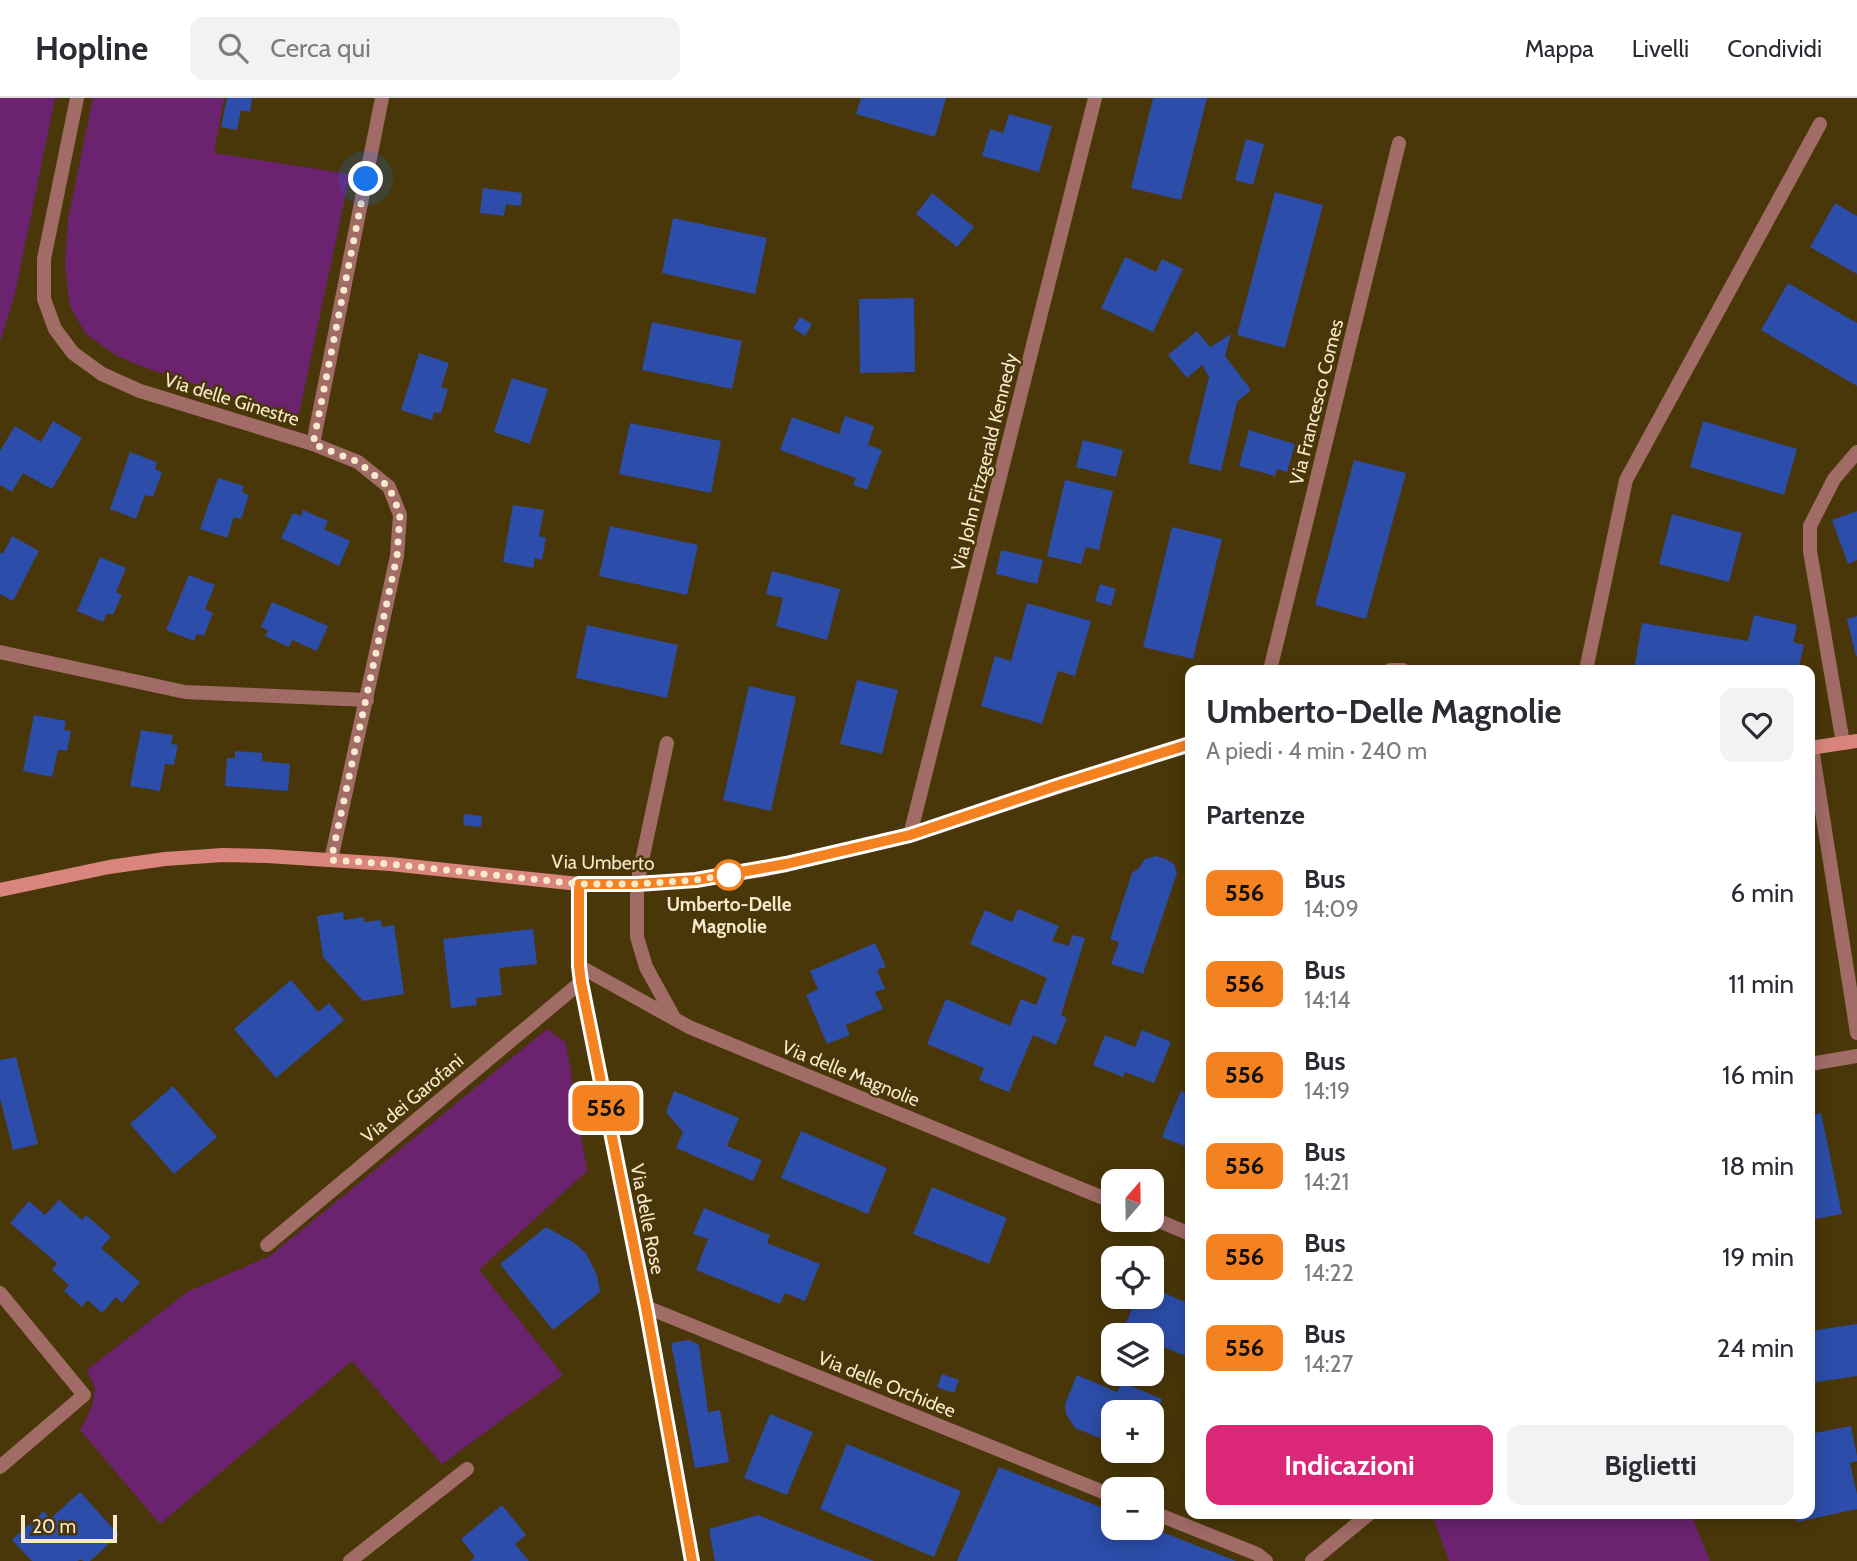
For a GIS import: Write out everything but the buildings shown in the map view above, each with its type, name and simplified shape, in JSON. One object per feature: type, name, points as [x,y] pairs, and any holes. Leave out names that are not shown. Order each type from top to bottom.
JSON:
[{"type":"main road","points":[[1815,747],[1850,742]]},
{"type":"main road","name":"Via Umberto","points":[[0,890],[109,867],[223,855],[390,864],[579,884],[696,880],[762,870],[910,835],[1185,746]]},
{"type":"street","name":"Via delle Ginestre","points":[[77,98],[44,259],[44,299],[55,329],[73,353],[102,374],[139,391],[313,444],[358,462],[389,487],[400,514],[397,556],[331,860]]},
{"type":"street","points":[[313,444],[382,98]]},
{"type":"street","name":"Via John Fitzgerald Kennedy","points":[[910,835],[1095,98]]},
{"type":"street","points":[[1587,665],[1626,480],[1819,124]]},
{"type":"street","name":"Via Francesco Comes","points":[[1271,665],[1399,143]]},
{"type":"street","points":[[1850,742],[1810,551],[1810,526],[1834,480],[1857,452]]},
{"type":"street","points":[[0,652],[185,692],[367,700]]},
{"type":"street","points":[[667,743],[637,884],[637,937],[646,967],[673,1018]]},
{"type":"street","points":[[1815,773],[1857,1033]]},
{"type":"street","name":"Via delle Rose","points":[[579,884],[581,982],[646,1307],[692,1561]]},
{"type":"street","name":"Via delle Magnolie","points":[[579,966],[689,1027],[1101,1197]]},
{"type":"street","name":"Via dei Garofani","points":[[267,1245],[581,982]]},
{"type":"street","points":[[1815,1063],[1857,1056]]},
{"type":"street","points":[[1164,1223],[1185,1232]]},
{"type":"street","points":[[0,1293],[84,1395],[0,1467]]},
{"type":"street","name":"Via delle Orchidee","points":[[646,1307],[1101,1491]]},
{"type":"street","points":[[350,1561],[467,1469]]},
{"type":"street","points":[[1164,1517],[1258,1555],[1266,1561]]},
{"type":"street","points":[[1312,1561],[1363,1519]]},
{"type":"shaded area","points":[[0,98],[55,98],[15,294],[0,343]]},
{"type":"shaded area","points":[[93,98],[224,98],[214,153],[350,174],[298,418],[146,368],[117,356],[86,334],[70,307],[65,265],[68,220]]},
{"type":"shaded area","points":[[547,1029],[566,1043],[587,1171],[479,1270],[563,1375],[442,1464],[352,1361],[160,1524],[80,1430],[92,1407],[95,1388],[87,1370],[187,1292],[270,1256]]},
{"type":"shaded area","points":[[1434,1519],[1693,1519],[1710,1561],[1449,1561]]},
{"type":"bus line","name":"556","points":[[692,1561],[646,1307],[581,982],[579,884],[696,880],[762,870],[910,835],[1185,746]]},
{"type":"place","name":"Umberto-Delle Magnolie","points":[[729,875]]},
{"type":"route","points":[[366,179],[313,444],[358,462],[389,487],[400,514],[397,556],[331,860],[579,884],[696,880],[740,873],[729,875]]}]
